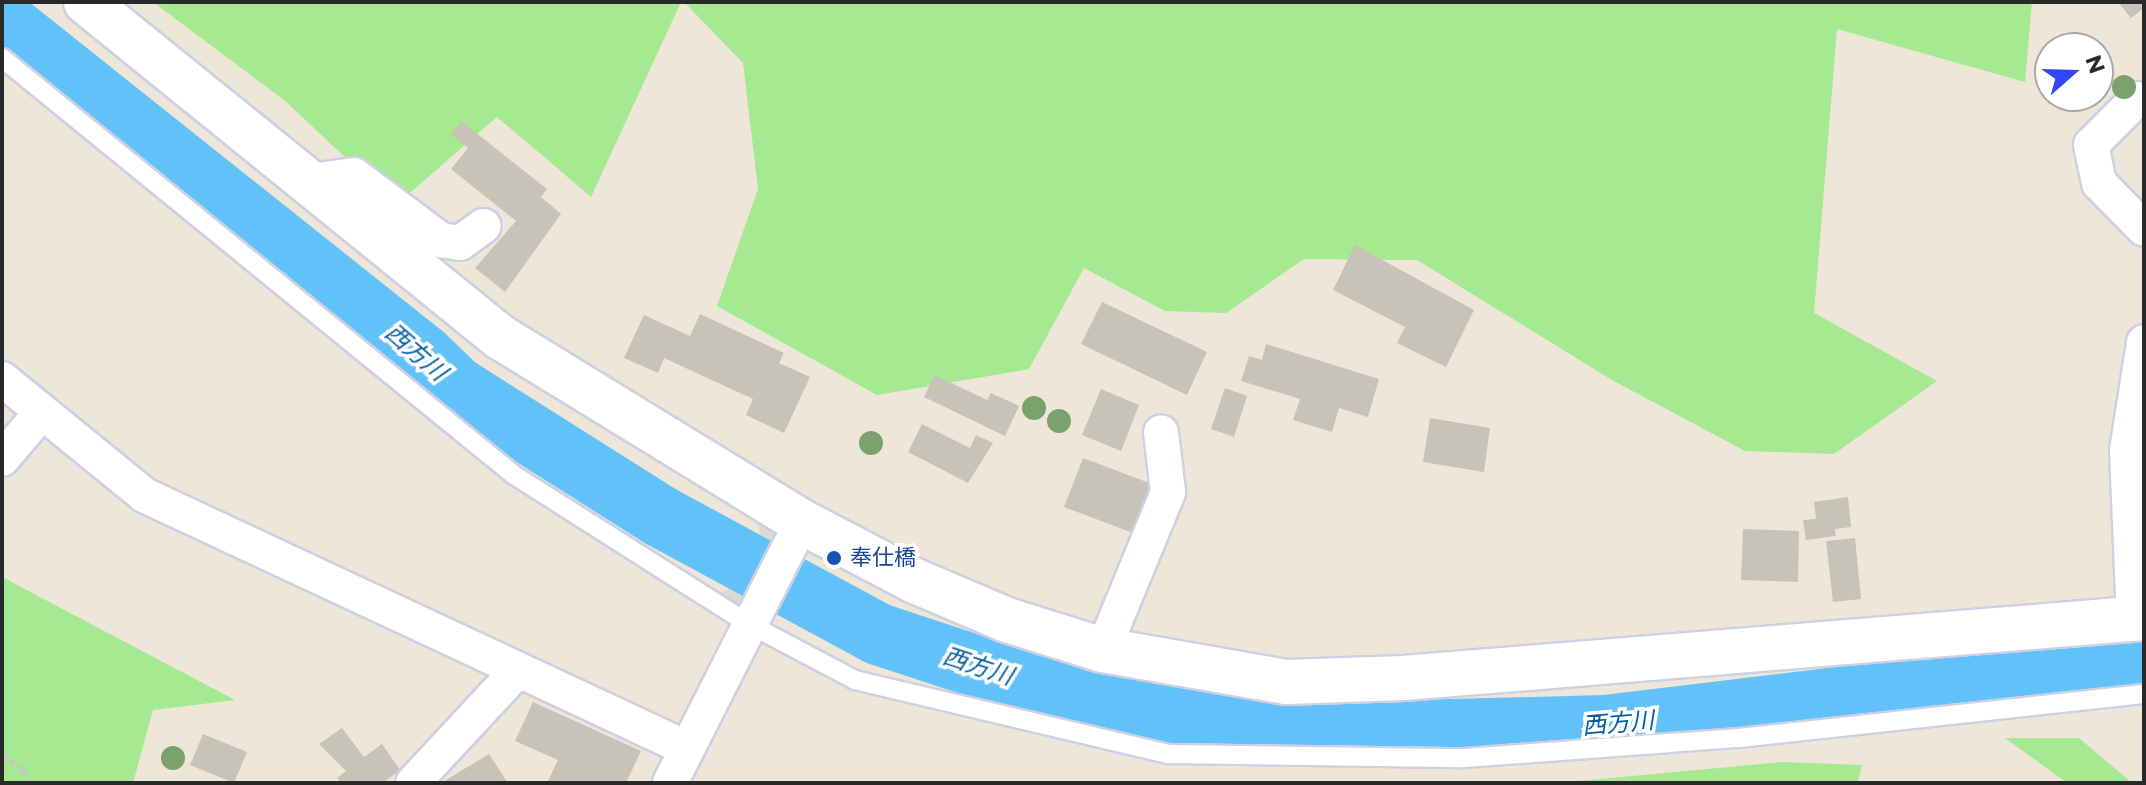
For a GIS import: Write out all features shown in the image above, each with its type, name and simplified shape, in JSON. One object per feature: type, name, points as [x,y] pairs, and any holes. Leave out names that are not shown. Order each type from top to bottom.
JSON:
[{"type":"street","points":[[86,2],[304,182],[500,337],[797,532],[1007,620],[1103,650],[1286,682],[1404,678],[2139,618],[2127,451],[2144,342]]},
{"type":"street","points":[[2137,99],[2091,145],[2099,183],[2144,229]]},
{"type":"street","points":[[304,182],[354,175],[441,240],[460,243],[483,226]]},
{"type":"street","points":[[2,379],[144,495],[686,748]]},
{"type":"street","points":[[2,459],[41,413]]},
{"type":"street","points":[[1103,650],[1168,492],[1161,432]]},
{"type":"street","points":[[670,783],[749,619],[797,532]]},
{"type":"street","points":[[413,783],[517,671]]},
{"type":"lane","points":[[2,58],[514,475],[855,680],[1169,754],[1465,758],[1739,738],[2144,694]]},
{"type":"path","points":[[2,754],[23,770],[29,783]]},
{"type":"green space","points":[[153,2],[681,2],[591,197],[497,117],[396,205],[284,100]]},
{"type":"green space","points":[[684,2],[2032,2],[2025,82],[1837,29],[1814,313],[1937,381],[1834,454],[1745,451],[1612,380],[1417,260],[1304,259],[1226,313],[1165,311],[1084,268],[1029,369],[877,395],[717,306],[758,189],[743,63]]},
{"type":"green space","points":[[2,577],[235,700],[153,710],[133,783],[2,783]]},
{"type":"green space","points":[[2005,738],[2079,738],[2132,783],[2067,783]]},
{"type":"green space","points":[[1782,762],[1862,765],[1858,783],[1557,783]]},
{"type":"shaded area","points":[[757,521],[778,535],[737,606],[716,592],[727,591],[760,534]]},
{"type":"building","points":[[2118,2],[2144,2],[2144,8],[2131,18]]},
{"type":"building","points":[[461,121],[547,189],[541,197],[561,214],[505,292],[475,268],[516,221],[451,169],[468,148],[451,134]]},
{"type":"building","points":[[1355,245],[1474,310],[1446,367],[1397,343],[1405,327],[1333,290]]},
{"type":"building","points":[[1102,302],[1207,352],[1187,395],[1081,344]]},
{"type":"building","points":[[700,314],[784,353],[779,363],[810,377],[784,433],[746,415],[753,399],[664,358],[658,373],[624,358],[644,315],[690,336]]},
{"type":"building","points":[[1266,344],[1379,379],[1368,417],[1339,408],[1332,432],[1293,420],[1300,399],[1241,381],[1249,356],[1262,360]]},
{"type":"building","points":[[935,375],[987,400],[991,393],[1019,406],[1005,436],[924,397]]},
{"type":"building","points":[[1225,388],[1247,396],[1234,437],[1211,429]]},
{"type":"building","points":[[1101,389],[1139,405],[1121,451],[1082,435]]},
{"type":"building","points":[[1430,418],[1490,428],[1484,472],[1423,462]]},
{"type":"building","points":[[922,424],[970,448],[976,435],[993,443],[968,483],[908,452]]},
{"type":"building","points":[[1083,458],[1152,484],[1133,533],[1064,507]]},
{"type":"building","points":[[1848,497],[1851,527],[1835,529],[1836,536],[1806,540],[1803,520],[1816,519],[1814,502]]},
{"type":"building","points":[[1743,529],[1799,531],[1798,582],[1741,580]]},
{"type":"building","points":[[1855,538],[1861,599],[1833,602],[1826,541]]},
{"type":"building","points":[[533,702],[641,751],[626,783],[547,783],[558,760],[515,741]]},
{"type":"building","points":[[342,728],[364,757],[382,744],[400,770],[383,783],[341,783],[337,778],[346,771],[319,744]]},
{"type":"building","points":[[203,734],[247,752],[234,783],[190,765]]},
{"type":"building","points":[[489,754],[508,783],[441,783]]},
{"type":"waterway","name":"西方川","points":[[2,20],[424,356],[456,387],[660,516],[878,634],[1057,693],[1237,727],[1339,733],[1605,726],[2144,661]]},
{"type":"place","name":"奉仕橋","points":[[834,558]]}]
